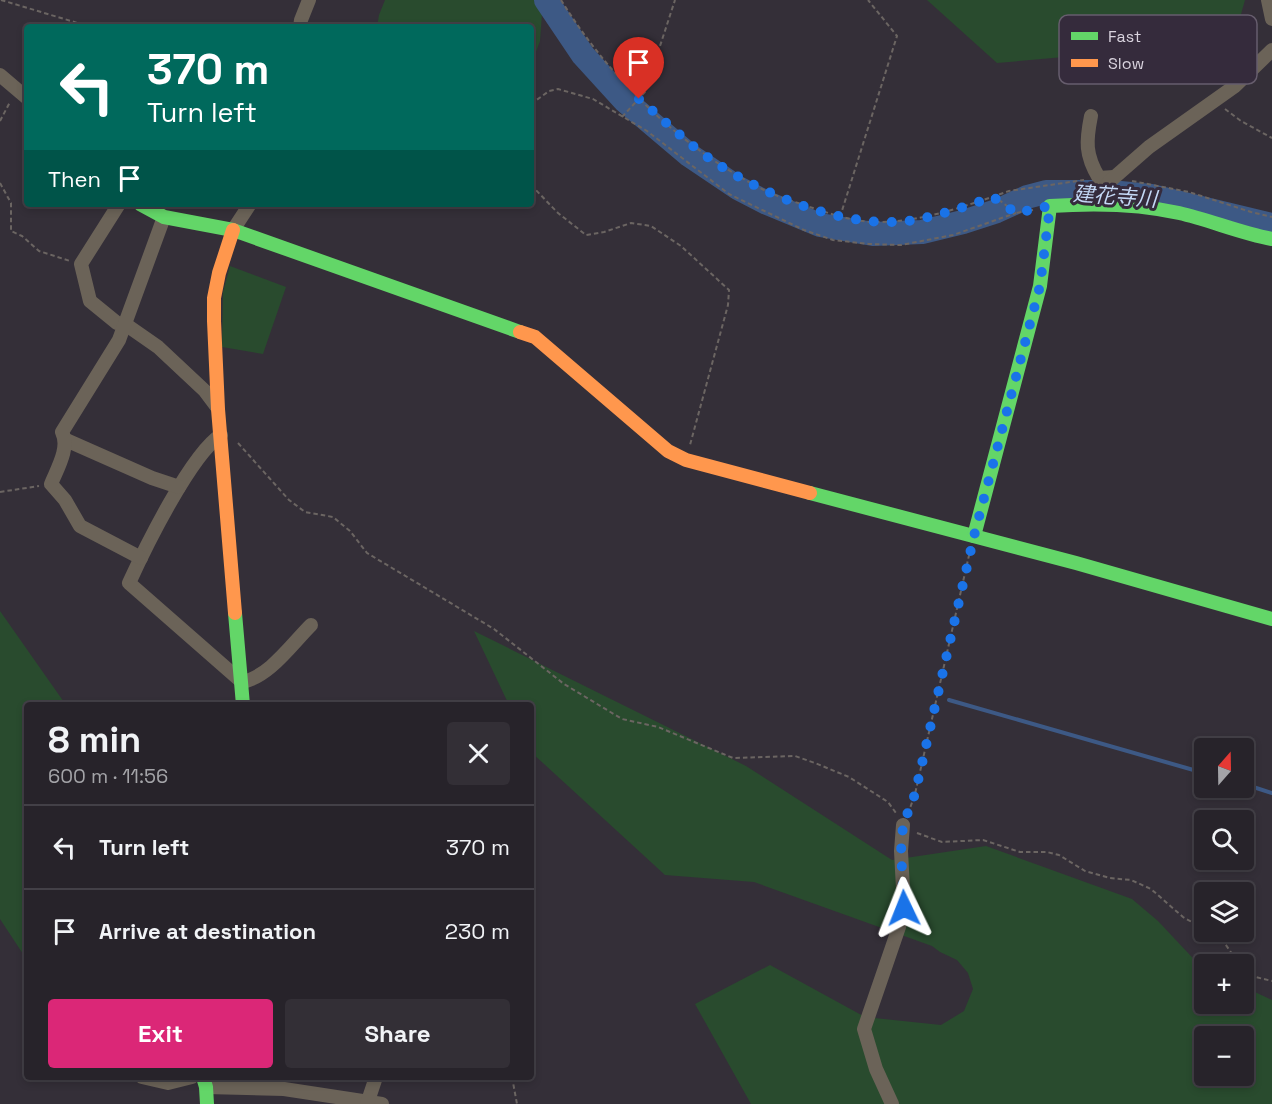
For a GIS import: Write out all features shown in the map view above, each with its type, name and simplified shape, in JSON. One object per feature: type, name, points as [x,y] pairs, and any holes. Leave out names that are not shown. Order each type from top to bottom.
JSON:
[{"type":"street","points":[[300,24],[309,0]]},
{"type":"street","points":[[1268,0],[1272,19]]},
{"type":"street","points":[[1257,65],[1272,50]]},
{"type":"street","points":[[0,75],[22,93]]},
{"type":"street","points":[[1095,200],[1107,179],[1237,84]]},
{"type":"street","points":[[1091,116],[1086,142],[1093,168],[1107,179]]},
{"type":"street","points":[[974,536],[1040,286],[1050,206],[1095,200],[1143,205],[1180,213],[1250,236],[1272,239]]},
{"type":"street","points":[[117,207],[81,264],[90,301],[117,323],[125,324],[158,347],[205,391],[219,409]]},
{"type":"street","points":[[146,207],[164,217],[233,230],[535,337],[668,451],[686,460],[974,536],[1272,619]]},
{"type":"street","points":[[243,702],[219,409],[214,298],[219,273],[233,230],[248,207]]},
{"type":"street","points":[[164,217],[119,340],[62,432],[66,440],[152,478],[179,487]]},
{"type":"street","points":[[221,435],[212,441],[179,487],[129,583],[242,682]]},
{"type":"street","points":[[66,440],[51,484],[65,500],[80,526],[141,558]]},
{"type":"street","points":[[242,682],[254,680],[273,664],[310,625]]},
{"type":"street","points":[[892,1104],[876,1069],[864,1029],[904,908],[901,851],[903,825]]},
{"type":"street","points":[[155,1080],[168,1083],[180,1080]]},
{"type":"street","points":[[367,1103],[375,1080]]},
{"type":"street","points":[[207,1104],[204,1082],[285,1083],[367,1103],[382,1104]]},
{"type":"path","points":[[1,0],[81,24]]},
{"type":"path","points":[[561,0],[603,59],[639,99],[715,163],[766,192],[840,217],[871,222],[912,220],[955,210],[1009,191],[1107,179],[1189,192],[1272,217]]},
{"type":"path","points":[[623,116],[645,92],[675,0]]},
{"type":"path","points":[[840,217],[897,36],[868,0]]},
{"type":"path","points":[[534,102],[549,91],[558,89],[593,99],[647,131],[729,194],[804,230],[833,240],[901,245],[953,236],[1016,213],[1050,206]]},
{"type":"path","points":[[0,121],[22,93]]},
{"type":"path","points":[[1216,101],[1241,121],[1272,138]]},
{"type":"path","points":[[0,185],[11,203],[11,231],[22,236],[39,251],[81,264]]},
{"type":"path","points":[[534,188],[558,213],[586,234],[604,232],[631,224],[651,226],[681,246],[729,290],[728,305],[686,460]]},
{"type":"path","points":[[993,197],[1016,213]]},
{"type":"path","points":[[221,435],[236,441],[289,500],[305,512],[333,517],[350,531],[367,553],[494,629],[564,684],[622,718],[658,727],[733,758],[795,756],[815,763],[849,777],[888,802],[903,825],[916,832],[942,842],[983,840],[1020,852],[1047,852],[1059,855],[1085,871],[1110,878],[1131,879],[1152,889],[1183,917],[1194,923]]},
{"type":"path","points":[[0,492],[51,484]]},
{"type":"path","points":[[903,825],[915,794],[974,536]]},
{"type":"path","points":[[1254,977],[1272,981]]},
{"type":"path","points":[[513,1080],[517,1104]]},
{"type":"green space","points":[[385,0],[543,0],[540,41],[534,57],[534,24],[378,24]]},
{"type":"green space","points":[[927,0],[1245,0],[1241,15],[1059,15],[1059,57],[997,63]]},
{"type":"green space","points":[[230,266],[286,287],[263,354],[222,347],[223,292]]},
{"type":"green space","points":[[0,611],[64,702],[24,702],[24,955],[0,919]]},
{"type":"green space","points":[[474,631],[746,766],[892,860],[986,846],[1132,899],[1158,921],[1194,959],[1194,1014],[1254,1014],[1254,992],[1272,1000],[1272,1104],[751,1104],[695,1004],[770,965],[865,1017],[941,1025],[964,1011],[973,989],[968,973],[957,960],[932,946],[754,882],[665,875],[534,755],[534,702],[508,702]]},
{"type":"waterway","name":"建花寺川","points":[[546,0],[583,55],[624,100],[689,155],[738,188],[820,225],[873,234],[922,232],[963,222],[1046,192],[1110,192],[1151,196],[1272,225]]},
{"type":"waterway","points":[[949,700],[1194,770]]},
{"type":"waterway","points":[[1254,787],[1272,793]]},
{"type":"traffic: fast","points":[[974,536],[1040,286],[1050,206],[1098,204],[1147,207],[1191,216],[1272,239]]},
{"type":"traffic: fast","points":[[146,207],[164,217],[233,230],[520,332]]},
{"type":"traffic: fast","points":[[810,493],[1076,563],[1272,619]]},
{"type":"traffic: fast","points":[[235,613],[243,702]]},
{"type":"traffic: fast","points":[[204,1080],[207,1104]]},
{"type":"traffic: slow","points":[[233,230],[219,273],[214,298],[214,321],[218,409],[235,613]]},
{"type":"traffic: slow","points":[[520,332],[535,337],[668,451],[686,460],[810,493]]},
{"type":"route","points":[[639,99],[715,163],[766,192],[840,217],[871,222],[912,220],[955,210],[993,197],[1016,213],[1050,206],[1040,286],[974,536],[915,794],[903,825],[901,851],[904,908]]}]
